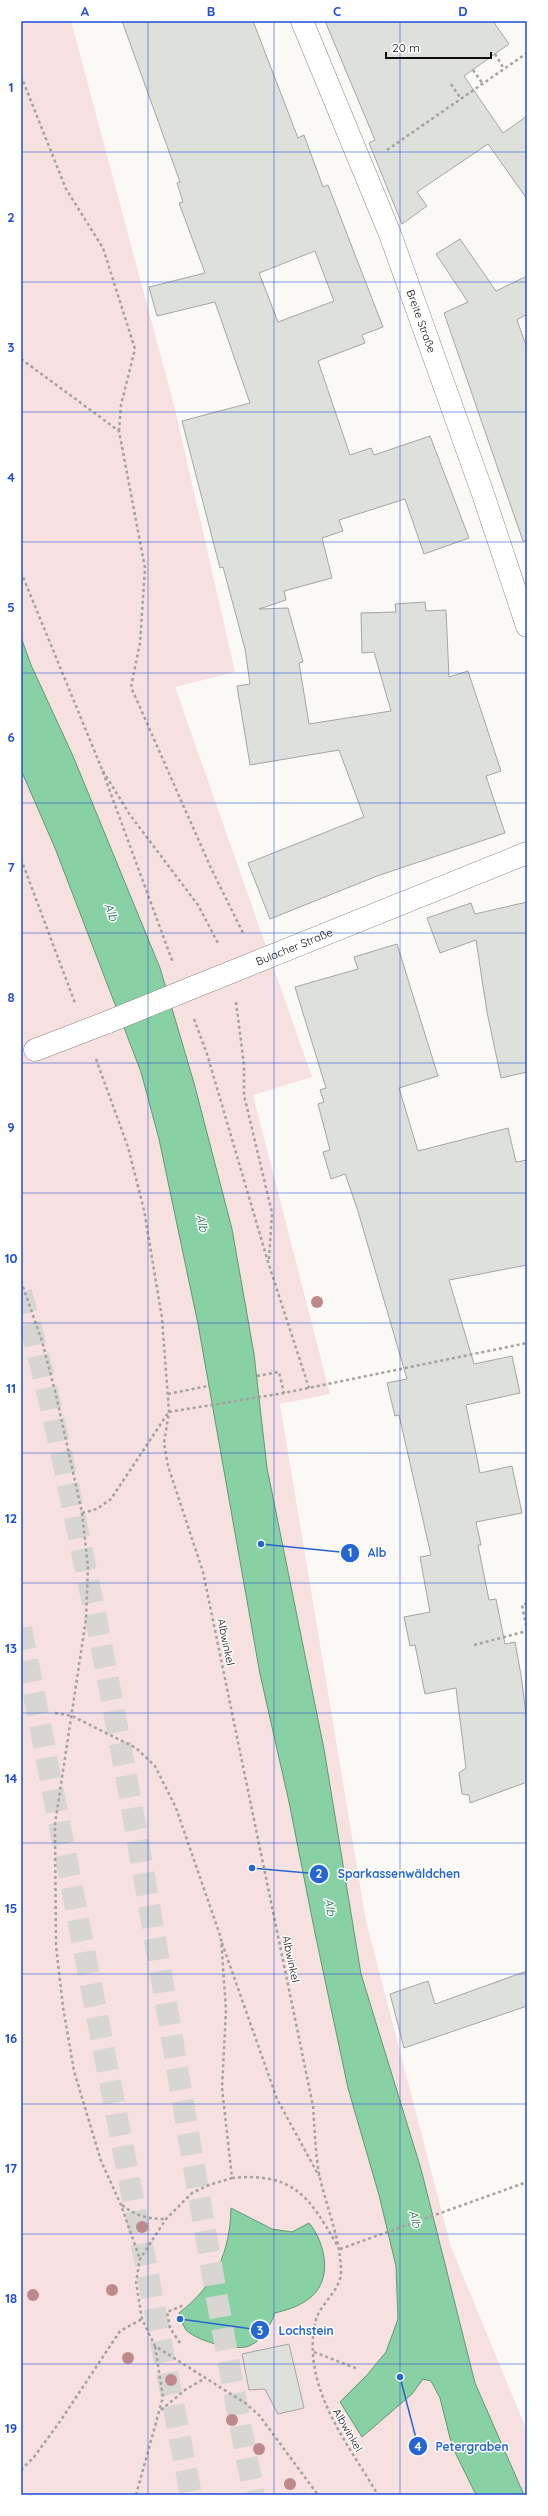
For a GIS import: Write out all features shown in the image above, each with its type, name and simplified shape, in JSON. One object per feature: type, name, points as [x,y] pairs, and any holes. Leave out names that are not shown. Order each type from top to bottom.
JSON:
[{"type":"street","name":"Breite Straße","points":[[302,21],[390,234],[452,404],[527,626]]},
{"type":"street","name":"Bulacher Straße","points":[[35,1050],[86,1032],[527,853]]},
{"type":"path","points":[[362,168],[527,53]]},
{"type":"path","points":[[495,54],[504,69]]},
{"type":"path","points":[[473,70],[483,84]]},
{"type":"path","points":[[21,76],[66,189],[103,248],[135,350],[121,405],[119,431],[145,568],[140,643],[131,687],[210,866],[256,962]]},
{"type":"path","points":[[451,84],[461,99]]},
{"type":"path","points":[[21,359],[119,431]]},
{"type":"path","points":[[21,572],[101,767],[124,832]]},
{"type":"path","points":[[101,767],[130,815],[198,905],[232,972],[244,1064],[245,1102],[272,1213],[268,1262]]},
{"type":"path","points":[[21,859],[68,984]]},
{"type":"path","name":"Albwinkel","points":[[86,1032],[128,1147],[144,1210],[162,1318],[169,1412],[164,1443],[168,1466],[203,1572],[313,2106],[320,2178],[340,2249],[341,2272],[337,2287],[320,2308],[315,2323],[313,2352],[318,2386],[329,2416],[378,2495]]},
{"type":"path","points":[[247,1188],[268,1262],[309,1388]]},
{"type":"path","points":[[21,1281],[42,1341],[82,1513],[88,1567],[86,1619],[55,1824],[56,1946],[74,2072],[100,2162],[121,2205],[140,2260]]},
{"type":"path","points":[[82,1513],[97,1509],[111,1499],[169,1412],[185,1411],[284,1393],[527,1343]]},
{"type":"path","points":[[258,1376],[279,1372],[284,1393]]},
{"type":"path","points":[[168,1394],[208,1386]]},
{"type":"path","points":[[474,1645],[527,1631],[522,1605],[527,1603]]},
{"type":"path","points":[[55,1713],[72,1716],[136,1748],[155,1766],[176,1808],[277,2099],[320,2178]]},
{"type":"path","points":[[221,1938],[226,2010],[222,2088],[232,2178]]},
{"type":"path","points":[[136,2495],[161,2410],[161,2381],[155,2346],[142,2319],[136,2282],[140,2260],[166,2219],[192,2193],[209,2185],[232,2178],[249,2176],[274,2179],[292,2186],[321,2216],[340,2249],[374,2236],[448,2212],[527,2182]]},
{"type":"path","points":[[121,2205],[132,2214],[149,2219],[166,2219]]},
{"type":"path","points":[[180,2343],[170,2328],[168,2312],[184,2305]]},
{"type":"path","points":[[21,2470],[34,2457],[61,2420],[120,2331],[142,2319]]},
{"type":"path","points":[[155,2346],[259,2415],[318,2495]]},
{"type":"path","points":[[313,2352],[358,2369]]},
{"type":"path","points":[[161,2410],[185,2390],[205,2378]]},
{"type":"shaded area","points":[[21,21],[71,21],[175,409],[235,672],[175,687],[312,1077],[253,1095],[330,1394],[280,1404],[366,1921],[451,2247],[527,2431],[527,2495],[21,2495]]},
{"type":"water","points":[[21,637],[31,665],[73,756],[160,968],[194,1083],[232,1229],[254,1354],[267,1468],[324,1749],[361,1974],[421,2169],[475,2383],[524,2495],[476,2495],[452,2446],[440,2398],[431,2381],[423,2379],[412,2394],[362,2437],[340,2402],[367,2375],[386,2352],[398,2319],[396,2266],[379,2195],[348,2088],[289,1802],[260,1674],[198,1324],[159,1139],[141,1072],[55,848],[21,770]]},
{"type":"water","points":[[231,2208],[272,2229],[292,2232],[309,2223],[320,2241],[324,2263],[324,2273],[321,2284],[316,2293],[300,2305],[275,2313],[269,2327],[260,2339],[251,2345],[237,2348],[208,2342],[191,2334],[186,2330],[179,2313],[202,2291],[218,2267],[224,2254],[228,2239]]},
{"type":"building","points":[[122,21],[253,21],[298,138],[304,135],[323,187],[328,185],[383,327],[362,335],[365,343],[318,361],[350,455],[371,448],[374,455],[430,436],[469,538],[424,554],[405,499],[339,520],[343,531],[322,538],[332,578],[284,591],[286,600],[259,609],[288,608],[303,662],[299,663],[309,724],[391,711],[374,652],[362,653],[361,613],[396,612],[395,604],[425,602],[426,611],[446,610],[449,677],[468,671],[501,771],[486,776],[505,833],[377,876],[270,919],[248,863],[364,817],[339,750],[250,765],[237,686],[250,684],[245,649],[223,567],[220,568],[182,421],[250,403],[215,302],[157,316],[149,287],[205,273],[179,203],[183,202],[177,183],[180,182]],"holes":[[[315,251],[334,301],[278,322],[259,273]]]},
{"type":"building","points":[[325,21],[493,21],[509,44],[464,76],[503,133],[527,116],[527,199],[488,144],[417,192],[427,206],[402,224],[369,143],[375,140]]},
{"type":"building","points":[[460,239],[496,291],[527,276],[527,314],[517,320],[527,348],[527,541],[523,541],[444,313],[468,302],[436,254]]},
{"type":"building","points":[[527,902],[527,1072],[501,1078],[487,1012],[476,940],[440,953],[427,918],[471,903],[475,914]]},
{"type":"building","points":[[397,944],[438,1076],[399,1088],[418,1151],[508,1128],[516,1162],[527,1160],[527,1265],[449,1280],[474,1364],[512,1356],[520,1393],[466,1405],[480,1473],[512,1466],[522,1513],[476,1522],[481,1545],[478,1545],[489,1600],[496,1599],[505,1644],[515,1642],[527,1721],[527,1782],[470,1803],[469,1795],[462,1794],[459,1773],[466,1768],[456,1688],[425,1694],[415,1645],[410,1646],[404,1617],[430,1612],[420,1557],[431,1555],[399,1415],[395,1416],[387,1383],[407,1379],[357,1208],[345,1174],[331,1179],[323,1152],[330,1150],[318,1104],[324,1102],[320,1090],[326,1088],[295,987],[358,969],[354,957]]},
{"type":"building","points":[[527,1971],[527,2006],[404,2048],[390,1994],[428,1981],[435,2004]]},
{"type":"building","points":[[289,2344],[304,2408],[278,2414],[265,2389],[249,2390],[242,2354]]},
{"type":"tunnel","points":[[21,1292],[42,1370],[60,1448],[115,1715],[155,1938],[212,2273],[254,2495]]},
{"type":"tunnel","points":[[21,1628],[191,2495]]},
{"type":"place","name":"Alb","points":[[261,1544]]},
{"type":"place","name":"Sparkassenwäldchen","points":[[252,1868]]},
{"type":"place","name":"Lochstein","points":[[180,2319]]},
{"type":"place","name":"Petergraben","points":[[400,2377]]}]
